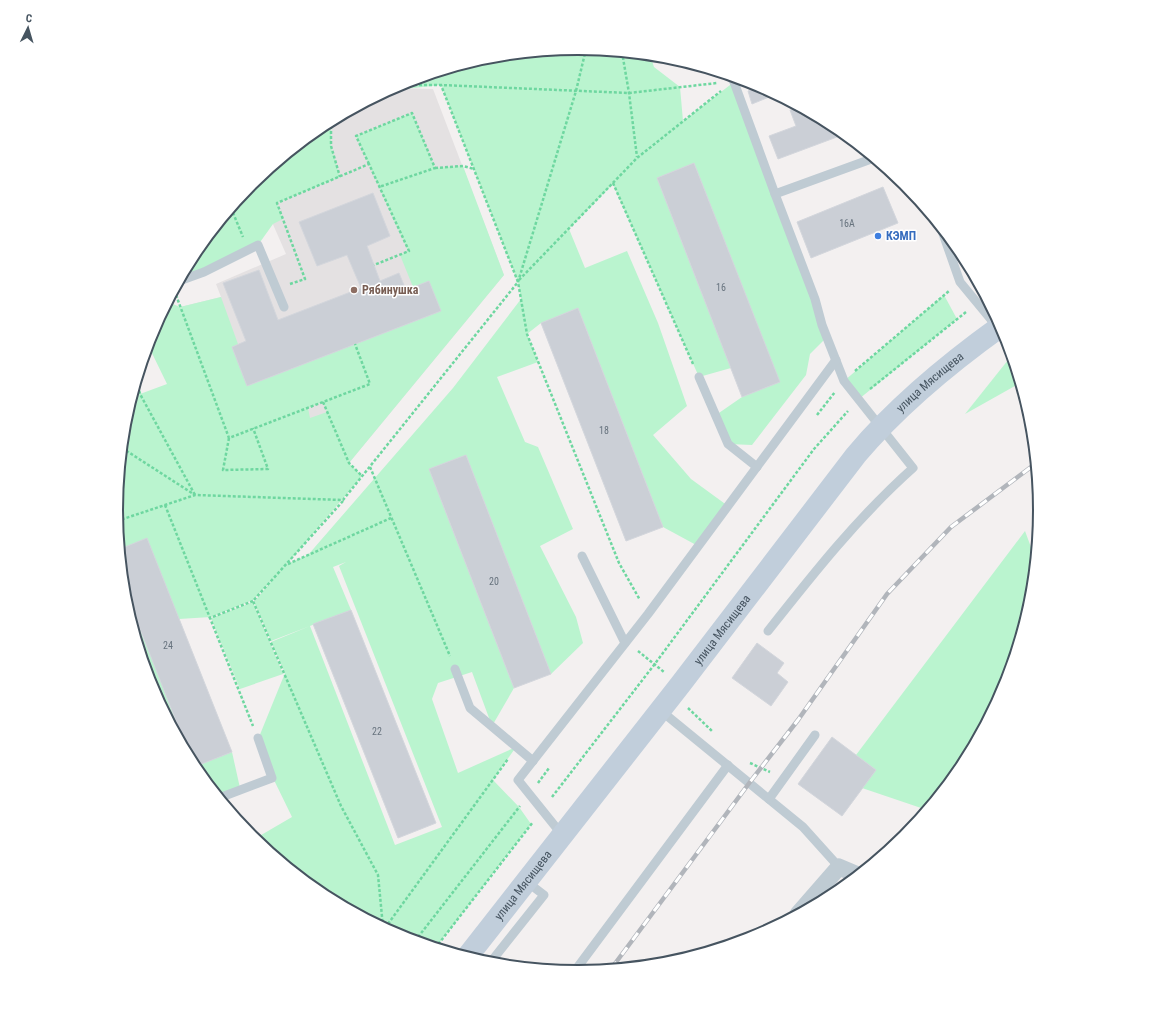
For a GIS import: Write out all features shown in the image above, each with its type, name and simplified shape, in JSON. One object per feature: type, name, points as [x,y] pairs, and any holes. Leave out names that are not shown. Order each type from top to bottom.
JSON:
[{"type":"main road","name":"улица Мясищева","points":[[471,952],[563,836],[856,456],[880,427],[965,352],[995,330]]},
{"type":"street","points":[[809,902],[839,867],[853,873]]},
{"type":"lane","points":[[732,82],[844,381],[913,468],[881,497],[851,530],[811,577],[768,632]]},
{"type":"lane","points":[[775,194],[868,160]]},
{"type":"lane","points":[[946,244],[960,282],[990,317]]},
{"type":"lane","points":[[186,278],[204,272],[258,245],[284,307]]},
{"type":"lane","points":[[563,836],[518,780],[648,614],[836,360]]},
{"type":"lane","points":[[699,377],[728,444],[757,467]]},
{"type":"lane","points":[[582,556],[625,643]]},
{"type":"lane","points":[[455,669],[470,708],[533,761]]},
{"type":"lane","points":[[671,696],[728,765],[803,827],[839,867]]},
{"type":"lane","points":[[769,799],[815,735]]},
{"type":"lane","points":[[224,796],[272,778],[258,738]]},
{"type":"lane","points":[[579,965],[728,765]]},
{"type":"lane","points":[[495,957],[544,895],[527,882]]},
{"type":"path","points":[[518,282],[576,90],[584,55]]},
{"type":"path","points":[[623,58],[637,158]]},
{"type":"path","points":[[417,85],[629,93],[726,80]]},
{"type":"path","points":[[210,618],[253,601],[343,500],[518,282],[637,158],[729,81]]},
{"type":"path","points":[[440,85],[518,282],[527,334],[619,563],[648,614]]},
{"type":"path","points":[[374,265],[409,251],[356,136],[412,113],[435,168]]},
{"type":"path","points":[[331,128],[331,146],[340,177]]},
{"type":"path","points":[[276,288],[305,279],[277,203],[369,164]]},
{"type":"path","points":[[379,187],[435,168],[462,166],[474,169]]},
{"type":"path","points":[[613,183],[699,377]]},
{"type":"path","points":[[233,213],[248,249]]},
{"type":"path","points":[[176,297],[229,438],[223,470],[268,469],[253,428]]},
{"type":"path","points":[[439,943],[654,664],[814,449],[858,399],[977,304]]},
{"type":"path","points":[[229,438],[370,384],[355,344]]},
{"type":"path","points":[[139,391],[196,495]]},
{"type":"path","points":[[323,402],[349,463],[362,476]]},
{"type":"path","points":[[127,451],[196,495]]},
{"type":"path","points":[[370,467],[455,669]]},
{"type":"path","points":[[123,519],[196,495],[343,500]]},
{"type":"path","points":[[166,505],[258,738]]},
{"type":"path","points":[[286,565],[391,518]]},
{"type":"path","points":[[253,601],[341,806],[378,875],[383,921]]},
{"type":"path","points":[[636,650],[654,664],[671,696],[718,736]]},
{"type":"path","points":[[387,923],[516,747]]},
{"type":"path","points":[[746,762],[761,767],[783,780]]},
{"type":"shaded area","name":"Рябинушка","points":[[408,88],[433,89],[504,275],[349,463],[153,348],[165,321],[180,307],[221,297],[216,284],[286,254],[257,187],[301,149],[351,116],[377,102]]},
{"type":"green space","points":[[578,55],[637,59],[652,62],[654,67],[680,87],[683,121],[734,83],[827,337],[810,354],[806,375],[752,445],[728,444],[716,415],[742,397],[779,382],[694,163],[657,178],[731,368],[699,377],[613,184],[569,229],[585,268],[627,251],[658,323],[687,406],[653,435],[691,479],[728,506],[698,546],[663,527],[578,308],[541,323],[527,334],[538,362],[497,377],[525,442],[538,447],[573,529],[540,546],[576,617],[583,643],[551,674],[466,455],[429,469],[514,688],[492,726],[472,672],[438,683],[432,699],[458,773],[516,747],[493,780],[519,807],[531,824],[439,943],[404,930],[350,904],[301,871],[260,836],[292,817],[273,778],[259,737],[285,673],[271,642],[310,626],[271,641],[254,602],[275,577],[253,600],[211,617],[179,619],[147,539],[125,547],[123,510],[127,451],[138,395],[167,384],[152,352],[173,304],[180,307],[221,297],[238,344],[232,347],[247,386],[440,311],[429,281],[413,287],[400,255],[408,251],[356,136],[412,113],[435,168],[463,166],[504,275],[349,463],[362,476],[287,564],[308,555],[453,388],[521,299],[518,282],[441,85],[407,89],[432,79],[460,71],[519,59]],"holes":[[[323,402],[327,412],[310,418],[308,408]],[[346,562],[339,566],[442,827],[395,845],[310,626],[351,610],[333,567]]]},
{"type":"green space","points":[[331,128],[331,146],[340,177],[277,203],[283,219],[273,224],[258,245],[187,277],[217,233],[256,188],[301,149]]},
{"type":"green space","points":[[944,295],[957,319],[859,399],[844,381]]},
{"type":"green space","points":[[1008,360],[1015,386],[965,414]]},
{"type":"green space","points":[[1025,531],[1031,548],[1029,569],[1024,599],[1009,656],[986,711],[972,738],[939,787],[922,808],[862,788],[876,770],[856,755]]},
{"type":"green space","points":[[253,602],[283,674],[240,689],[211,618]]},
{"type":"green space","points":[[138,623],[179,727],[158,684],[147,656]]},
{"type":"green space","points":[[232,752],[240,788],[223,794],[200,764]]},
{"type":"building","points":[[751,90],[768,97],[752,104],[748,91]]},
{"type":"building","points":[[793,109],[806,116],[838,137],[778,159],[769,136],[796,126],[790,110]]},
{"type":"building","points":[[694,163],[780,382],[742,397],[657,178]]},
{"type":"building","points":[[883,187],[898,223],[811,258],[797,222]]},
{"type":"building","points":[[373,193],[390,236],[367,246],[380,281],[399,273],[406,290],[429,281],[441,311],[247,386],[232,347],[246,341],[223,283],[259,270],[278,320],[361,288],[347,255],[317,266],[299,222]]},
{"type":"building","points":[[578,308],[663,527],[626,541],[541,323]]},
{"type":"building","points":[[466,455],[551,674],[514,688],[429,469]]},
{"type":"building","points":[[147,538],[232,752],[201,764],[178,725],[138,624],[132,599],[125,547]]},
{"type":"building","points":[[351,610],[436,823],[398,838],[313,624]]},
{"type":"building","points":[[757,643],[784,663],[777,673],[788,682],[771,706],[732,678]]},
{"type":"building","points":[[832,737],[876,770],[842,816],[798,784]]},
{"type":"railway","points":[[615,963],[798,720],[887,594],[951,527],[1031,467]]},
{"type":"place","name":"КЭМП","points":[[878,236]]},
{"type":"place","name":"Рябинушка","points":[[354,290]]}]
